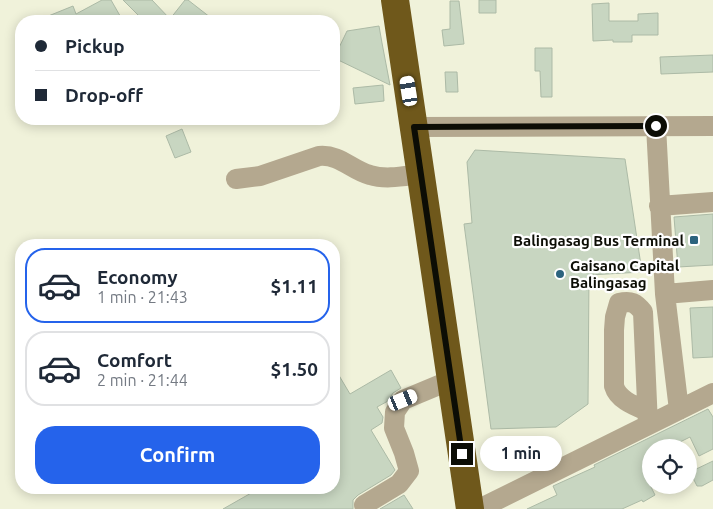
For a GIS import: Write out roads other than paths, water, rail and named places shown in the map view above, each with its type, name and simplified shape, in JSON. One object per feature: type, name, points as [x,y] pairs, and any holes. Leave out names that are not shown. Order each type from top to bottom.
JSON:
[{"type":"highway","points":[[395,0],[470,509]]},
{"type":"street","points":[[656,126],[665,294],[679,410]]},
{"type":"street","points":[[414,127],[713,126]]},
{"type":"street","points":[[236,179],[260,176],[326,155],[377,177],[400,177],[421,174]]},
{"type":"street","points":[[659,206],[713,202]]},
{"type":"street","points":[[665,294],[713,290]]},
{"type":"street","points":[[629,301],[637,304],[642,312],[648,418],[616,394],[614,386],[615,317],[620,303],[629,301]]},
{"type":"street","points":[[364,505],[400,484],[409,471],[394,428],[395,412],[403,400],[451,380]]},
{"type":"street","points":[[478,509],[648,418],[679,410],[713,393]]},
{"type":"place","name":"Balingasag Bus Terminal","points":[[694,240]]},
{"type":"place","name":"Gaisano Capital Balingasag","points":[[560,274]]}]
